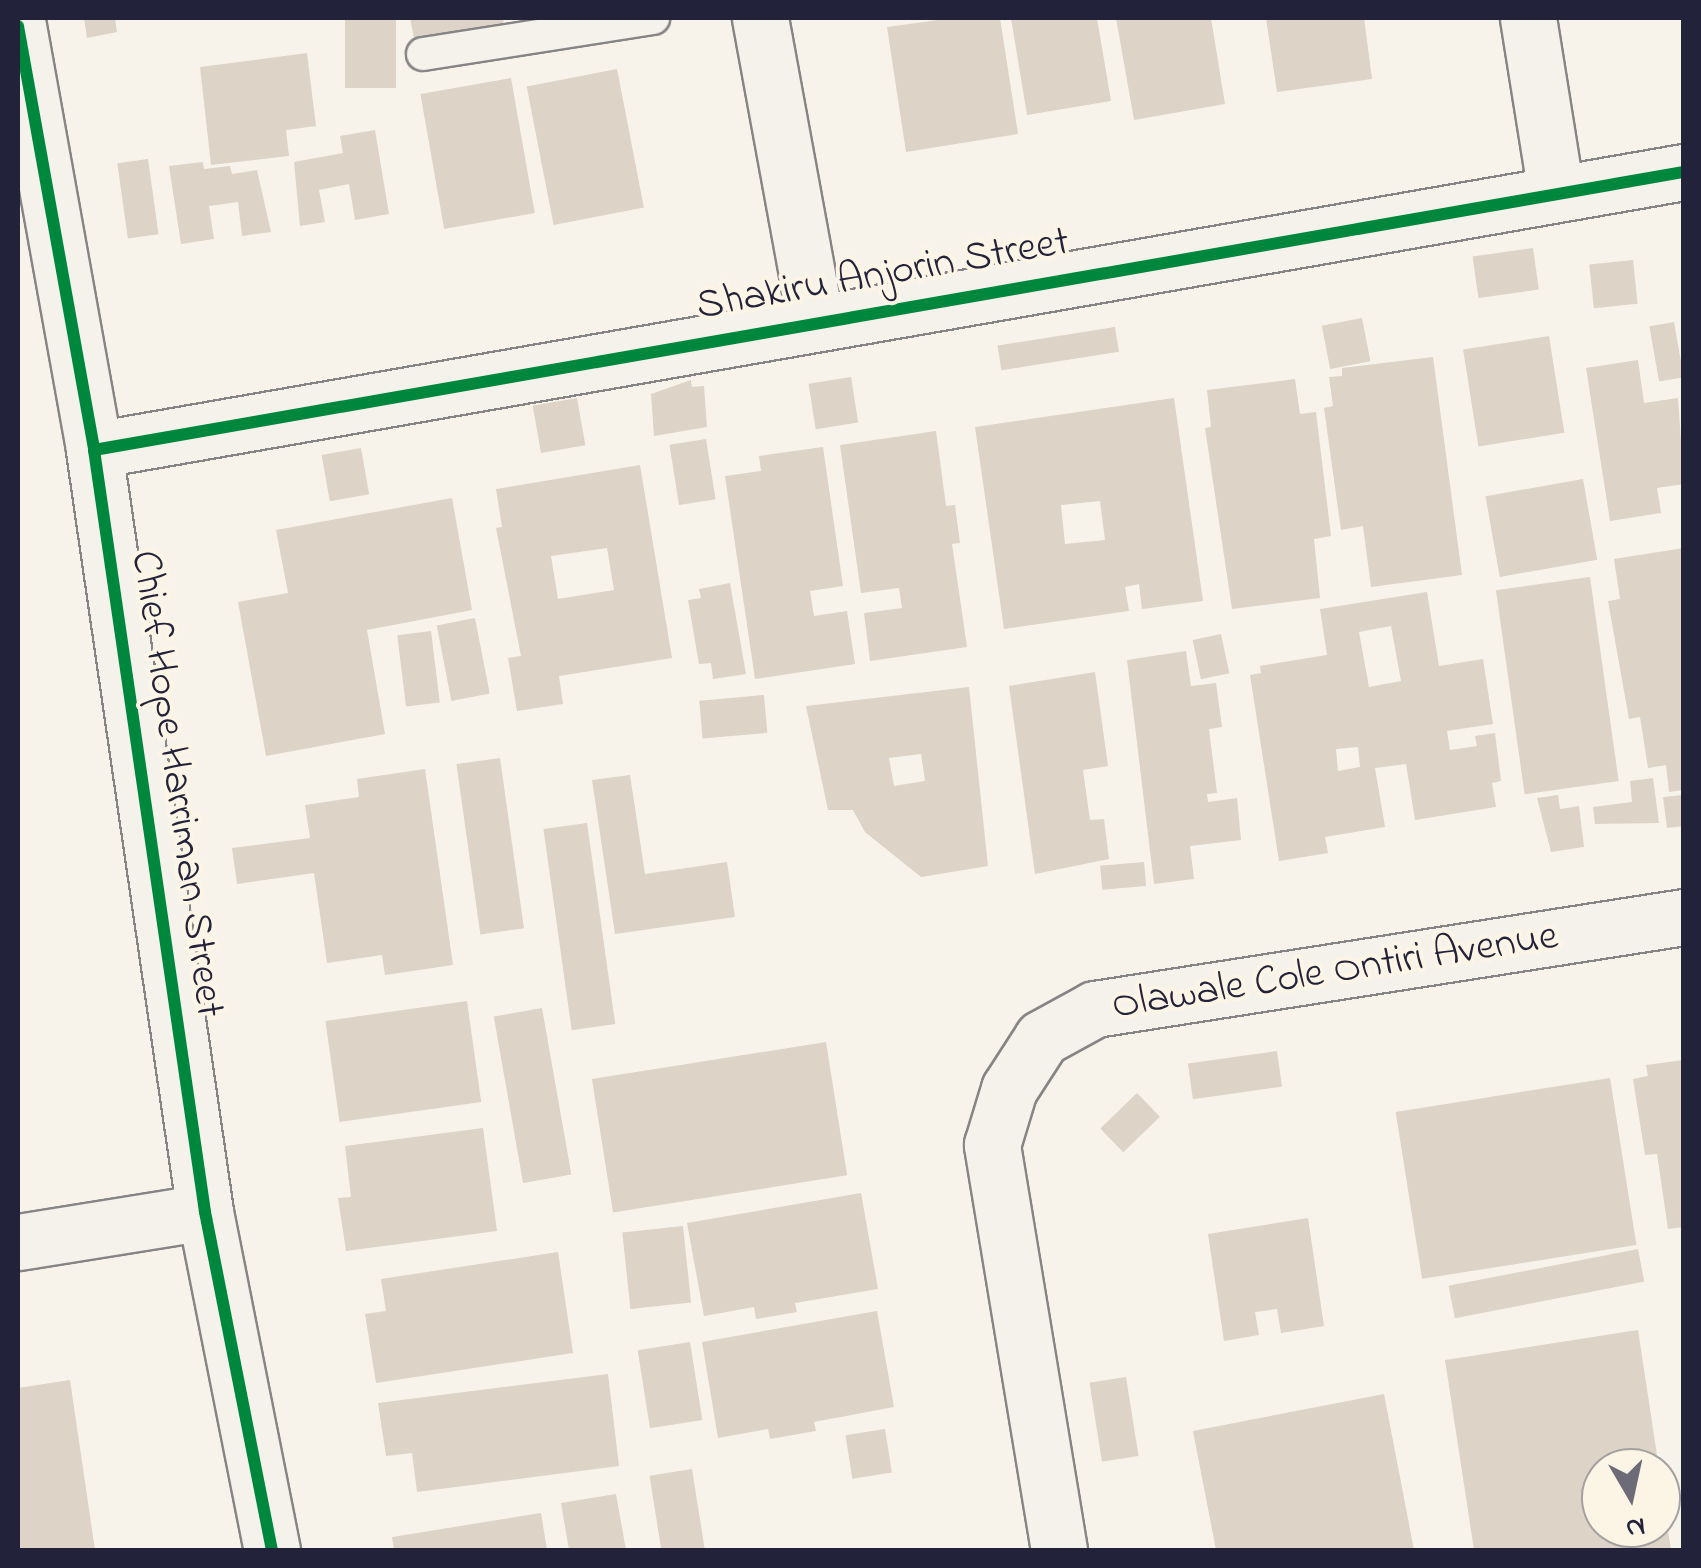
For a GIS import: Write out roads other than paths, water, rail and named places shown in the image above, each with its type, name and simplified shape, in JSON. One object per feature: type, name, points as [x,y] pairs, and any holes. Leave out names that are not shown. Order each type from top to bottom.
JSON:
[{"type":"street","points":[[760,18],[815,320]]},
{"type":"street","points":[[1528,18],[1556,192]]},
{"type":"street","name":"Chief Hope Harriman Street","points":[[18,26],[94,450],[206,1212],[272,1550]]},
{"type":"street","name":"Shakiru Anjorin Street","points":[[94,450],[815,320],[1684,172]]},
{"type":"street","name":"Olawale Cole Ontiri Avenue","points":[[1059,1550],[992,1145],[1008,1090],[1042,1038],[1095,1009],[1684,916]]},
{"type":"street","points":[[18,1242],[206,1212]]},
{"type":"lane","points":[[423,54],[653,18]]}]
